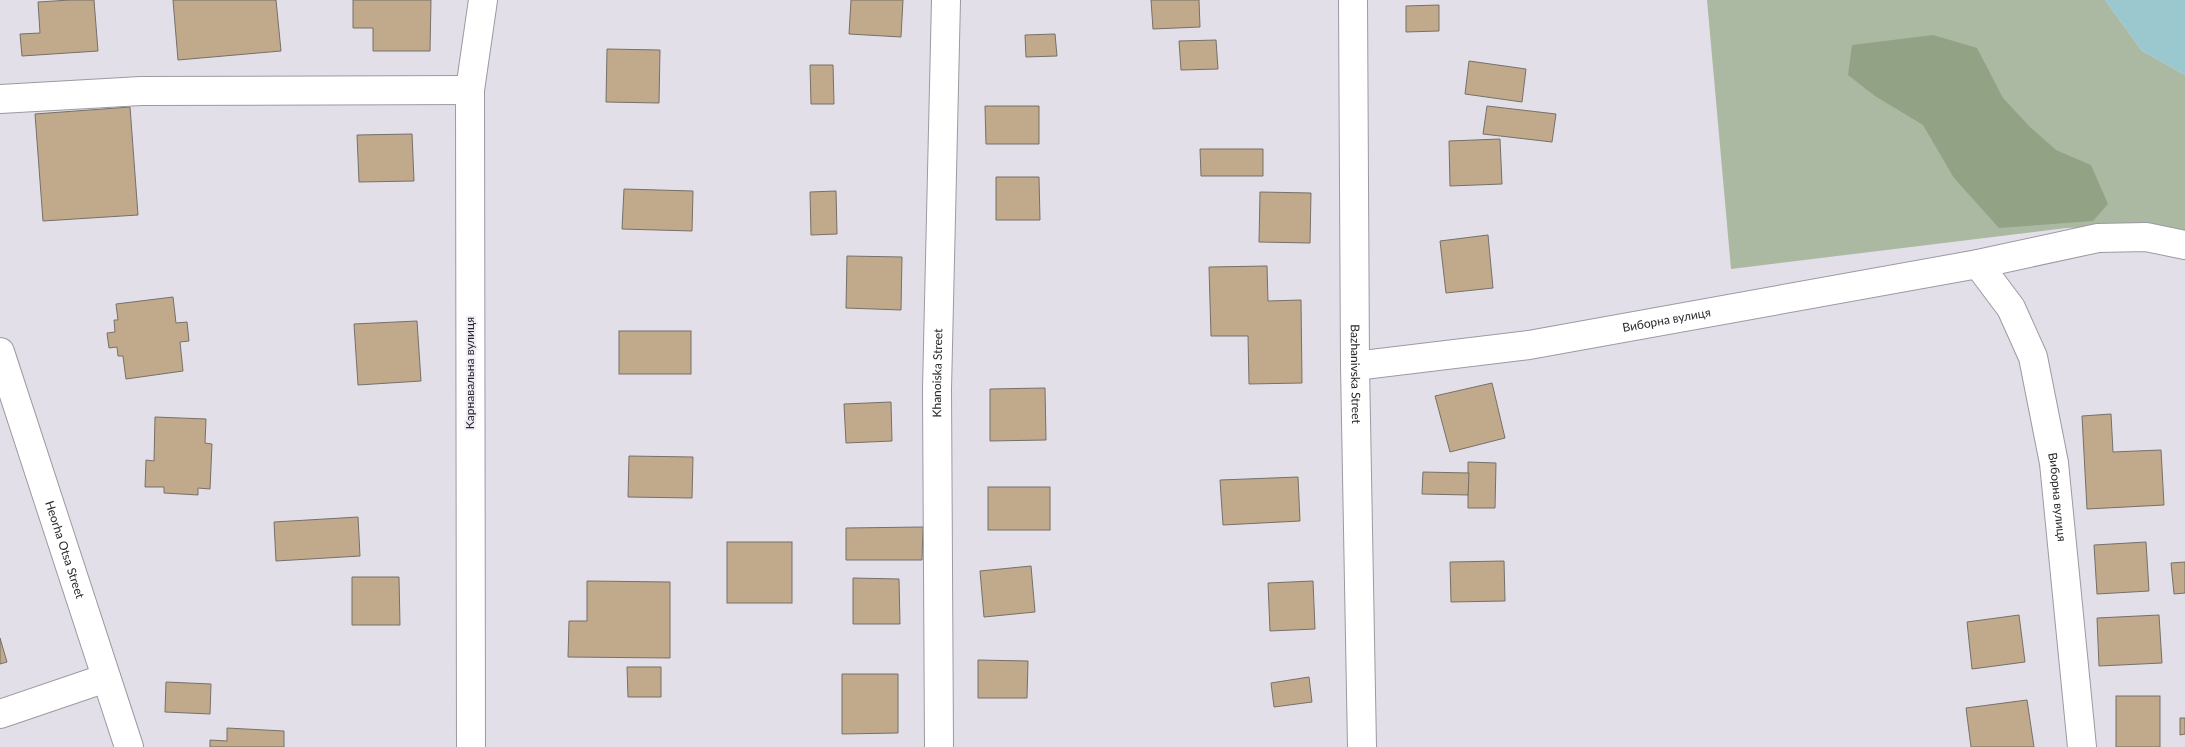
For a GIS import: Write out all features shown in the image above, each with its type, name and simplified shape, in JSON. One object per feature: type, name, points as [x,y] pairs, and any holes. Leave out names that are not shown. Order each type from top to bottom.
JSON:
[{"type":"street","name":"Карнавальна вулиця","points":[[470,747],[470,90],[483,0]]},
{"type":"street","name":"Khanoiska Street","points":[[939,747],[937,389],[946,0]]},
{"type":"street","name":"Bazhanivska Street","points":[[1353,0],[1354,366],[1362,747]]},
{"type":"street","points":[[0,99],[142,91],[470,90]]},
{"type":"street","name":"Виборна вулиця","points":[[1354,366],[1529,346],[1978,264],[2098,238],[2146,237],[2185,245]]},
{"type":"street","name":"Виборна вулиця","points":[[1978,264],[2011,308],[2033,358],[2054,463],[2082,747]]},
{"type":"street","name":"Heorha Otsa Street","points":[[0,352],[129,747]]},
{"type":"street","points":[[0,714],[106,678]]},
{"type":"green space","points":[[1707,0],[2105,0],[2142,51],[2185,75],[2185,234],[2157,225],[2066,228],[1731,269]]},
{"type":"green space","points":[[1933,35],[1977,48],[2003,98],[2030,127],[2056,150],[2091,165],[2108,204],[2093,221],[1999,228],[1954,178],[1923,125],[1875,96],[1848,75],[1852,45]]},
{"type":"water","points":[[2105,0],[2185,0],[2185,75],[2142,51]]},
{"type":"building","points":[[94,0],[98,51],[22,56],[20,34],[40,33],[38,2]]},
{"type":"building","points":[[173,0],[276,0],[281,51],[178,60]]},
{"type":"building","points":[[353,0],[431,0],[430,51],[373,51],[373,28],[353,28]]},
{"type":"building","points":[[851,0],[903,0],[901,37],[849,34]]},
{"type":"building","points":[[1151,0],[1199,0],[1200,27],[1153,29]]},
{"type":"building","points":[[1439,5],[1439,31],[1406,32],[1406,6]]},
{"type":"building","points":[[1055,34],[1057,56],[1026,57],[1025,35]]},
{"type":"building","points":[[1216,40],[1218,69],[1181,70],[1179,41]]},
{"type":"building","points":[[607,49],[660,50],[659,103],[606,102]]},
{"type":"building","points":[[1469,61],[1526,69],[1522,102],[1465,94]]},
{"type":"building","points":[[810,65],[833,65],[834,104],[811,104]]},
{"type":"building","points":[[985,106],[1039,106],[1039,144],[986,144]]},
{"type":"building","points":[[1487,106],[1556,114],[1552,142],[1483,134]]},
{"type":"building","points":[[130,107],[138,215],[43,221],[35,114]]},
{"type":"building","points":[[412,134],[414,181],[359,182],[357,135]]},
{"type":"building","points":[[1500,139],[1502,184],[1450,186],[1449,141]]},
{"type":"building","points":[[1200,149],[1263,149],[1263,176],[1201,176]]},
{"type":"building","points":[[996,177],[1039,177],[1040,220],[996,220]]},
{"type":"building","points":[[624,189],[693,191],[692,231],[622,229]]},
{"type":"building","points":[[836,191],[837,234],[811,235],[810,192]]},
{"type":"building","points":[[1260,192],[1311,193],[1310,243],[1259,242]]},
{"type":"building","points":[[1488,235],[1493,288],[1446,293],[1440,241]]},
{"type":"building","points":[[847,256],[902,257],[901,310],[846,308]]},
{"type":"building","points":[[1267,266],[1268,301],[1301,300],[1302,383],[1249,384],[1248,336],[1211,336],[1209,267]]},
{"type":"building","points":[[173,297],[176,323],[187,322],[189,341],[180,342],[183,371],[126,379],[123,356],[118,356],[117,347],[109,348],[107,333],[115,332],[114,320],[118,320],[116,304]]},
{"type":"building","points":[[417,321],[421,381],[358,385],[354,324]]},
{"type":"building","points":[[619,331],[691,331],[691,374],[619,374]]},
{"type":"building","points":[[1492,383],[1505,438],[1450,452],[1435,396]]},
{"type":"building","points":[[1045,388],[1046,440],[990,441],[990,389]]},
{"type":"building","points":[[891,402],[892,441],[846,443],[844,404]]},
{"type":"building","points":[[2111,414],[2113,452],[2161,450],[2164,505],[2087,509],[2082,416]]},
{"type":"building","points":[[155,417],[206,419],[205,443],[212,444],[210,489],[198,488],[198,495],[164,493],[164,487],[145,487],[146,460],[154,461]]},
{"type":"building","points":[[629,456],[693,457],[692,498],[628,497]]},
{"type":"building","points":[[1468,462],[1496,463],[1495,508],[1468,508]]},
{"type":"building","points":[[1423,472],[1469,473],[1468,495],[1422,494]]},
{"type":"building","points":[[1298,477],[1300,521],[1223,525],[1220,480]]},
{"type":"building","points":[[988,487],[1050,487],[1050,530],[988,530]]},
{"type":"building","points":[[358,517],[360,556],[276,561],[274,522]]},
{"type":"building","points":[[923,527],[922,560],[846,560],[846,528]]},
{"type":"building","points":[[727,542],[792,542],[792,603],[727,603]]},
{"type":"building","points":[[2146,542],[2149,591],[2097,594],[2094,545]]},
{"type":"building","points":[[1504,561],[1505,601],[1451,602],[1450,562]]},
{"type":"building","points":[[2185,562],[2185,593],[2174,594],[2171,563]]},
{"type":"building","points":[[1031,566],[1035,612],[984,617],[980,571]]},
{"type":"building","points":[[352,577],[399,577],[400,625],[352,625]]},
{"type":"building","points":[[853,578],[899,579],[900,624],[853,624]]},
{"type":"building","points":[[587,581],[670,582],[670,658],[568,657],[569,621],[587,621]]},
{"type":"building","points":[[1313,581],[1315,629],[1270,631],[1268,583]]},
{"type":"building","points":[[2019,615],[2025,662],[1972,669],[1967,622]]},
{"type":"building","points":[[2159,615],[2162,663],[2099,666],[2097,618]]},
{"type":"building","points":[[0,638],[7,662],[0,664]]},
{"type":"building","points":[[978,660],[1028,661],[1027,698],[978,698]]},
{"type":"building","points":[[627,667],[661,667],[661,697],[628,697]]},
{"type":"building","points":[[842,674],[898,674],[898,733],[842,734]]},
{"type":"building","points":[[1309,677],[1312,702],[1274,707],[1271,683]]},
{"type":"building","points":[[166,682],[211,684],[210,714],[165,712]]},
{"type":"building","points":[[2116,696],[2160,696],[2160,747],[2116,747]]},
{"type":"building","points":[[2027,700],[2034,747],[1971,747],[1966,708]]},
{"type":"building","points":[[2180,718],[2185,718],[2185,734],[2180,735]]},
{"type":"building","points":[[227,728],[284,731],[284,747],[210,747],[210,740],[227,741]]}]
